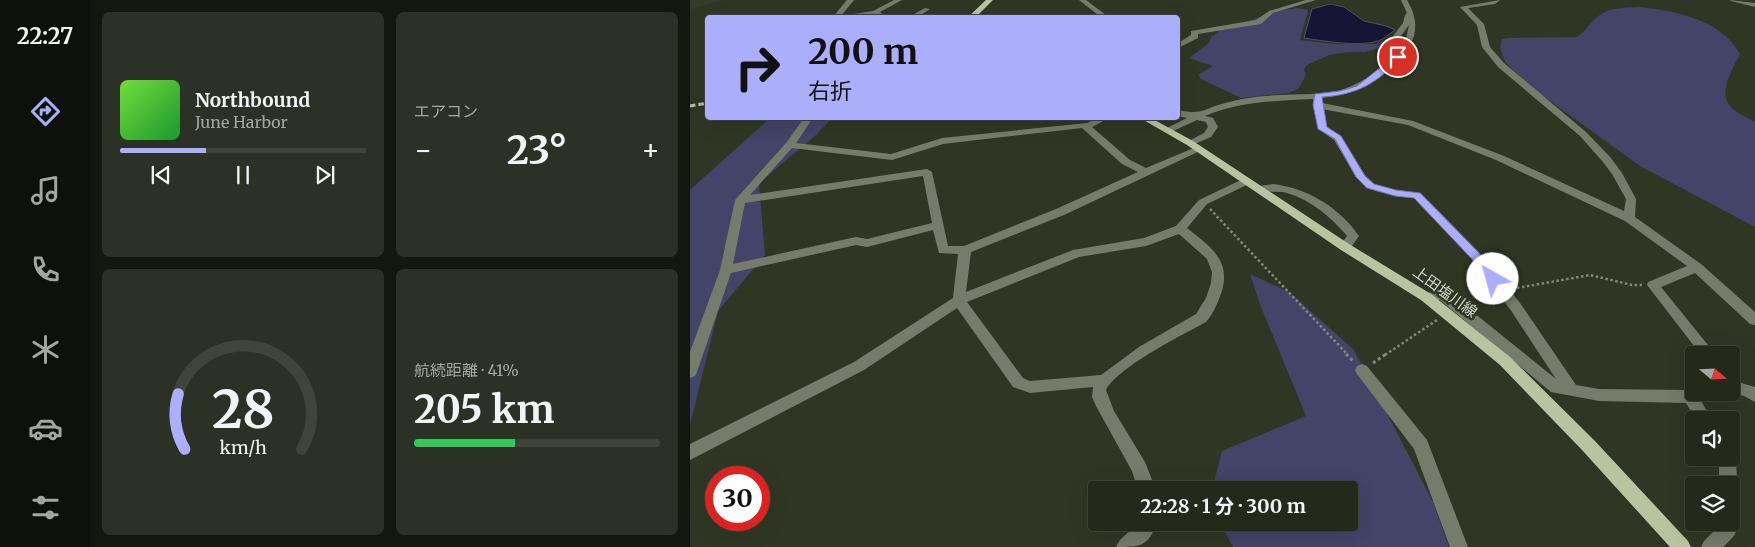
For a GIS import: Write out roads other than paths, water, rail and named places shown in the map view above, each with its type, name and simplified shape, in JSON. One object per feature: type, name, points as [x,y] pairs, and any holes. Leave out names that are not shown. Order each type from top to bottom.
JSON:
[{"type":"main road","points":[[973,15],[990,0]]},
{"type":"main road","name":"上田塩川線","points":[[1148,120],[1195,146],[1346,247],[1426,297],[1506,361],[1588,445],[1682,547]]},
{"type":"street","points":[[838,15],[851,0]]},
{"type":"street","points":[[858,15],[876,12],[899,0]]},
{"type":"street","points":[[1082,0],[1101,15]]},
{"type":"street","points":[[1180,45],[1195,36],[1194,33],[1258,22],[1271,12],[1313,0]]},
{"type":"street","points":[[1318,100],[1360,88],[1398,57],[1409,43],[1414,30],[1412,15],[1404,0]]},
{"type":"street","points":[[1497,0],[1463,7],[1480,24],[1486,46],[1500,65],[1583,134],[1607,160],[1617,173],[1631,199],[1629,218]]},
{"type":"street","points":[[1734,0],[1755,5]]},
{"type":"street","points":[[916,15],[927,9]]},
{"type":"street","points":[[876,12],[880,15]]},
{"type":"street","points":[[1398,57],[1391,55],[1394,40],[1407,23],[1408,15],[1412,15]]},
{"type":"street","points":[[1168,130],[1233,103],[1272,98],[1318,100],[1410,123],[1500,158],[1629,218],[1697,267],[1755,320]]},
{"type":"street","points":[[1318,100],[1323,129],[1338,138],[1361,177],[1370,186],[1395,193],[1417,196],[1475,255],[1503,291],[1571,390]]},
{"type":"street","points":[[740,200],[927,172],[943,250],[965,250],[1060,212],[1146,172],[1195,146],[1213,127],[1210,120],[1180,113]]},
{"type":"street","points":[[690,372],[726,270],[740,200],[790,145],[807,120]]},
{"type":"street","points":[[1086,127],[1100,120]]},
{"type":"street","points":[[790,145],[892,157],[942,141],[1084,125],[1126,162],[1146,172]]},
{"type":"street","points":[[690,452],[859,366],[959,300],[1077,253],[1146,242],[1180,229],[1203,202],[1246,181]]},
{"type":"street","points":[[1259,189],[1272,186],[1309,197],[1339,219],[1353,236],[1346,247]]},
{"type":"street","points":[[726,270],[856,241],[867,243],[938,225]]},
{"type":"street","points":[[1144,481],[1140,467],[1102,404],[1098,390],[1102,381],[1116,368],[1201,318],[1209,310],[1218,284],[1219,268],[1209,253],[1180,229]]},
{"type":"street","points":[[965,250],[959,300],[1018,383],[1030,387],[1071,382],[1102,381]]},
{"type":"street","points":[[1697,267],[1653,285],[1702,346]]},
{"type":"street","points":[[1426,297],[1443,295],[1556,388],[1599,395],[1685,395]]},
{"type":"street","points":[[1362,370],[1421,445],[1459,547]]},
{"type":"street","points":[[1740,388],[1753,392]]},
{"type":"street","points":[[1125,547],[1140,536],[1143,531]]},
{"type":"street","points":[[1710,547],[1727,531]]},
{"type":"railway","points":[[690,106],[705,104]]}]
